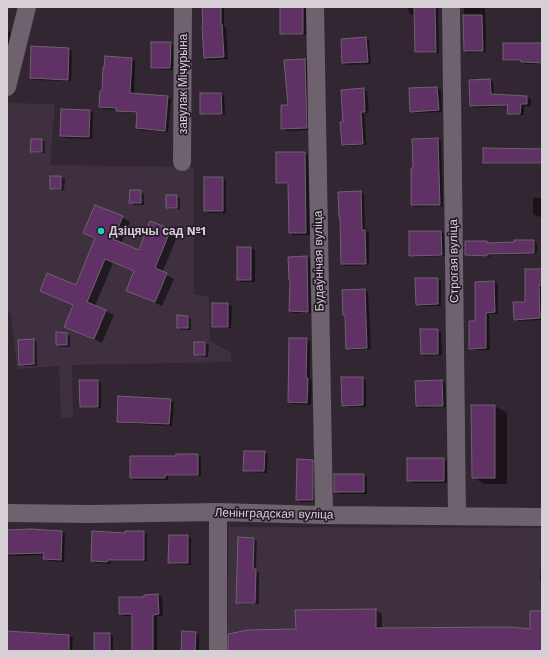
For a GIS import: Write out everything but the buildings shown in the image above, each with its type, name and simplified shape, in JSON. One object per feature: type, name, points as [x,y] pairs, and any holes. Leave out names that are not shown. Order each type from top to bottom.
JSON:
[{"type":"street","points":[[7,87],[27,7]]},
{"type":"street","name":"завулак Мічурына","points":[[182,162],[183,7]]},
{"type":"street","name":"Будаўнічая вуліца","points":[[315,7],[324,515]]},
{"type":"street","name":"Строгая вуліца","points":[[451,7],[457,516]]},
{"type":"street","points":[[218,512],[218,651]]},
{"type":"street","name":"Ленінградская вуліца","points":[[7,513],[89,514],[218,512],[324,515],[542,517]]},
{"type":"shaded area","name":"Дзіцячы сад №1","points":[[7,103],[55,104],[50,165],[194,167],[194,294],[209,297],[210,341],[231,353],[231,362],[72,365],[73,417],[61,418],[59,366],[17,369],[11,315],[7,309]]},
{"type":"shaded area","points":[[229,527],[542,528],[542,651],[227,651]]},
{"type":"place","name":"Дзіцячы сад №1","points":[[101,231]]}]
